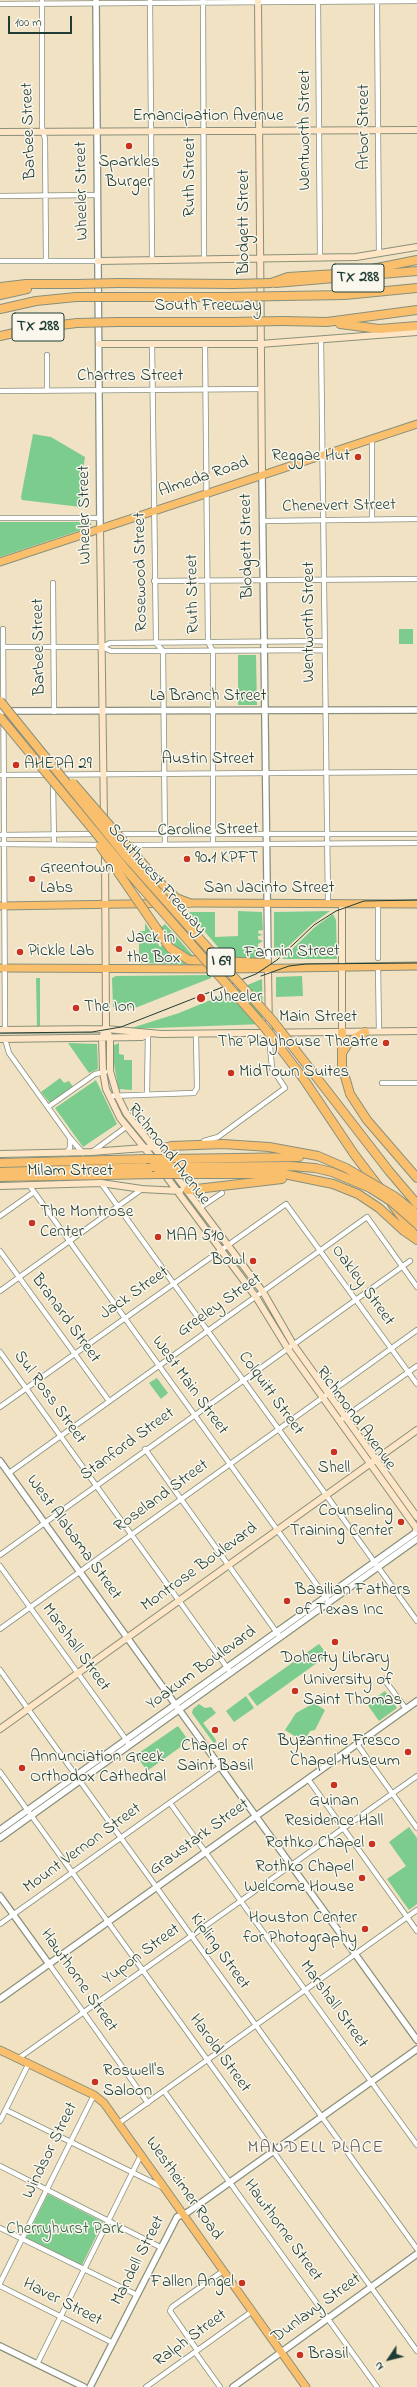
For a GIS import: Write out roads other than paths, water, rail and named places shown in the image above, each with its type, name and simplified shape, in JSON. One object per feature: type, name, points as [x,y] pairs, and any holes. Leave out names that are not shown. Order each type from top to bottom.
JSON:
[{"type":"highway","points":[[288,280],[352,273],[417,260]]},
{"type":"highway","name":"South Freeway","points":[[64,284],[271,284],[288,280],[417,272]]},
{"type":"highway","points":[[0,287],[26,284],[64,284]]},
{"type":"highway","points":[[0,295],[20,290],[64,284]]},
{"type":"highway","points":[[0,309],[36,301],[76,297],[345,295],[417,288]]},
{"type":"highway","name":"South Freeway","points":[[0,336],[36,328],[77,323],[327,322],[417,310]]},
{"type":"highway","points":[[327,322],[378,329],[417,326]]},
{"type":"highway","name":"Southwest Freeway","points":[[0,701],[124,854],[273,1021],[389,1172],[417,1204]]},
{"type":"highway","name":"Southwest Freeway","points":[[1,713],[63,793],[128,872],[255,1016],[303,1078],[354,1154],[417,1239]]},
{"type":"highway","points":[[20,724],[99,811],[157,880],[176,898],[189,903]]},
{"type":"highway","points":[[63,793],[170,948],[189,960],[268,966]]},
{"type":"highway","points":[[342,1032],[341,1054],[345,1078],[358,1108],[417,1178]]},
{"type":"highway","points":[[341,1054],[349,1042],[365,1032]]},
{"type":"highway","points":[[171,1146],[243,1145],[318,1158],[346,1168],[394,1196],[417,1214]]},
{"type":"highway","points":[[1,1166],[146,1159],[252,1156],[294,1156],[318,1158]]},
{"type":"highway","points":[[252,1156],[332,1172],[370,1188],[392,1202],[417,1224]]},
{"type":"highway","points":[[1,1166],[60,1170],[152,1167],[180,1171],[284,1174],[310,1178],[333,1184],[358,1194],[379,1208],[404,1231],[417,1239]]},
{"type":"highway","points":[[0,1177],[158,1174],[180,1171],[291,1166],[315,1168]]},
{"type":"highway","points":[[188,1190],[200,1191],[278,1179],[310,1178]]},
{"type":"main road","name":"Blodgett Street","points":[[258,1],[258,258],[262,474]]},
{"type":"main road","name":"Emancipation Avenue","points":[[0,132],[417,130]]},
{"type":"main road","points":[[98,261],[204,258],[356,257],[417,247]]},
{"type":"main road","points":[[99,344],[260,344],[417,332]]},
{"type":"main road","name":"Almeda Road","points":[[0,562],[207,494],[262,474],[417,424]]},
{"type":"main road","name":"Wheeler Street","points":[[100,529],[105,845],[106,1029]]},
{"type":"main road","name":"San Jacinto Street","points":[[2,906],[189,903],[417,904]]},
{"type":"main road","points":[[342,904],[342,1032]]},
{"type":"main road","name":"Blodgett Street","points":[[268,966],[269,1032]]},
{"type":"main road","name":"Fannin Street","points":[[3,968],[268,966],[279,968],[417,966]]},
{"type":"main road","name":"Main Street","points":[[3,1030],[106,1029],[148,1034],[417,1031]]},
{"type":"main road","name":"Richmond Avenue","points":[[106,1029],[102,1038],[103,1072],[109,1096],[126,1127],[179,1191],[256,1297],[288,1349],[322,1398],[417,1529]]},
{"type":"main road","name":"Richmond Avenue","points":[[106,1029],[110,1038],[110,1071],[117,1095],[126,1114],[188,1190],[263,1292],[294,1344],[417,1517]]},
{"type":"main road","name":"Main Street","points":[[3,1039],[142,1037],[148,1034]]},
{"type":"main road","points":[[0,1154],[83,1153],[171,1146]]},
{"type":"main road","name":"Milam Street","points":[[0,1186],[101,1183],[142,1189],[188,1190]]},
{"type":"main road","name":"Montrose Boulevard","points":[[0,1729],[417,1430]]},
{"type":"main road","name":"Westheimer Road","points":[[0,2050],[94,2095],[104,2103],[166,2189],[251,2312],[306,2387]]},
{"type":"street","points":[[0,4],[150,1],[417,1]]},
{"type":"street","points":[[150,1],[152,259]]},
{"type":"street","name":"Ruth Street","points":[[203,1],[204,258]]},
{"type":"street","name":"Barbee Street","points":[[42,2],[42,132],[45,139],[46,261]]},
{"type":"street","name":"Wheeler Street","points":[[96,2],[100,529]]},
{"type":"street","name":"Wentworth Street","points":[[318,2],[320,258]]},
{"type":"street","name":"Arbor Street","points":[[378,2],[379,253]]},
{"type":"street","points":[[0,196],[97,196]]},
{"type":"street","points":[[0,261],[98,261]]},
{"type":"street","name":"Wentworth Street","points":[[321,340],[328,903]]},
{"type":"street","name":"Rosewood Street","points":[[152,344],[154,581],[156,643],[163,651],[165,845]]},
{"type":"street","name":"Ruth Street","points":[[205,344],[208,642],[212,651],[213,844]]},
{"type":"street","points":[[47,355],[47,390]]},
{"type":"street","name":"Chartres Street","points":[[0,390],[260,389]]},
{"type":"street","points":[[372,438],[372,520]]},
{"type":"street","name":"Blodgett Street","points":[[262,474],[264,834],[268,966]]},
{"type":"street","points":[[0,518],[100,518]]},
{"type":"street","name":"Chenevert Street","points":[[262,521],[417,519]]},
{"type":"street","points":[[154,581],[417,580]]},
{"type":"street","name":"Barbee Street","points":[[53,583],[54,712]]},
{"type":"street","points":[[3,629],[1,713],[3,1030]]},
{"type":"street","points":[[102,647],[110,643],[324,641]]},
{"type":"street","points":[[3,648],[102,647],[111,651],[324,650]]},
{"type":"street","name":"La Branch Street","points":[[1,713],[212,710],[417,710]]},
{"type":"street","name":"Austin Street","points":[[2,775],[103,773],[213,774],[417,772]]},
{"type":"street","points":[[53,774],[54,845]]},
{"type":"street","name":"Caroline Street","points":[[2,835],[417,834]]},
{"type":"street","name":"Caroline Street","points":[[2,844],[165,845],[327,842],[417,843]]},
{"type":"street","points":[[378,905],[378,958]]},
{"type":"street","points":[[378,966],[379,1032]]},
{"type":"street","name":"Blodgett Street","points":[[171,1146],[182,1142],[208,1141],[218,1138],[285,1088],[272,1068],[269,1032]]},
{"type":"street","points":[[147,1094],[148,1034]]},
{"type":"street","points":[[109,1096],[194,1094],[197,1088],[196,1034]]},
{"type":"street","points":[[3,1039],[9,1053],[70,1138],[83,1153]]},
{"type":"street","points":[[48,1107],[95,1074],[110,1071]]},
{"type":"street","points":[[382,1083],[417,1083]]},
{"type":"street","points":[[91,1152],[126,1127]]},
{"type":"street","points":[[66,1153],[70,1148],[70,1138]]},
{"type":"street","name":"Colquitt Street","points":[[101,1183],[174,1282],[417,1621]]},
{"type":"street","name":"West Main Street","points":[[29,1185],[329,1602]]},
{"type":"street","points":[[0,1291],[142,1189]]},
{"type":"street","points":[[0,1216],[34,1192]]},
{"type":"street","points":[[201,1207],[222,1193]]},
{"type":"street","name":"Jack Street","points":[[0,1407],[124,1317],[286,1204]]},
{"type":"street","name":"Oakley Street","points":[[286,1204],[321,1250],[417,1384]]},
{"type":"street","name":"Greeley Street","points":[[9,1473],[367,1217],[402,1266]]},
{"type":"street","name":"Branard Street","points":[[0,1251],[109,1401]]},
{"type":"street","name":"Stanford Street","points":[[0,1555],[194,1414],[288,1349],[410,1261]]},
{"type":"street","points":[[402,1266],[417,1287]]},
{"type":"street","name":"Roseland Street","points":[[0,1629],[417,1330]]},
{"type":"street","name":"Sul Ross Street","points":[[0,1352],[229,1670]]},
{"type":"street","points":[[339,1421],[417,1366]]},
{"type":"street","points":[[145,1450],[278,1635]]},
{"type":"street","name":"West Alabama Street","points":[[0,1461],[417,2040]]},
{"type":"street","name":"Yoakum Boulevard","points":[[278,1635],[374,1561],[415,1533],[417,1529]]},
{"type":"street","name":"Yoakum Boulevard","points":[[0,1830],[80,1781],[176,1704],[329,1602],[417,1540]]},
{"type":"street","name":"Marshall Street","points":[[0,1566],[128,1743]]},
{"type":"street","name":"Kipling Street","points":[[0,1670],[417,2249]]},
{"type":"street","name":"Yoakum Boulevard","points":[[0,1838],[76,1775],[180,1710],[229,1670]]},
{"type":"street","points":[[384,1679],[406,1709]]},
{"type":"street","name":"Graustark Street","points":[[0,1999],[417,1701]]},
{"type":"street","points":[[357,1744],[417,1828]]},
{"type":"street","name":"Mount Vernon Street","points":[[0,1924],[220,1767]]},
{"type":"street","name":"Harold Street","points":[[0,1772],[417,2351]]},
{"type":"street","name":"Yupon Street","points":[[19,2058],[192,1936],[342,1827],[417,1776]]},
{"type":"street","points":[[308,1779],[417,1931]]},
{"type":"street","name":"Marshall Street","points":[[170,1803],[417,2145]]},
{"type":"street","name":"Hawthorne Street","points":[[0,1896],[148,2103]]},
{"type":"street","points":[[119,2123],[417,1910]]},
{"type":"street","name":"Mandell Street","points":[[90,2387],[160,2247],[177,2217],[230,2182],[417,2049]]},
{"type":"street","points":[[0,2121],[29,2064]]},
{"type":"street","name":"Hawthorne Street","points":[[164,2091],[377,2387]]},
{"type":"street","name":"Windsor Street","points":[[0,2283],[94,2095]]},
{"type":"street","points":[[6,2110],[166,2189]]},
{"type":"street","points":[[37,2364],[141,2155]]},
{"type":"street","points":[[0,2166],[160,2247]]},
{"type":"street","points":[[0,2228],[137,2295]]},
{"type":"street","name":"Dunlavy Street","points":[[233,2387],[417,2254]]},
{"type":"street","points":[[220,2387],[171,2313],[172,2308],[223,2271]]},
{"type":"street","name":"Haver Street","points":[[0,2286],[113,2343]]},
{"type":"street","name":"Ralph Street","points":[[146,2387],[251,2312]]},
{"type":"street","points":[[0,2346],[84,2387]]},
{"type":"tram line","points":[[0,1033],[92,1032],[121,1027],[256,974],[277,960],[314,925],[336,911],[364,901],[417,900]]},
{"type":"tram line","points":[[261,976],[289,966],[306,964],[417,963]]},
{"type":"place","name":"Sparkles Burger","points":[[129,146]]},
{"type":"place","name":"Reggae Hut","points":[[358,457]]},
{"type":"place","name":"AHEPA 29","points":[[16,765]]},
{"type":"place","name":"90.1 KPFT","points":[[187,859]]},
{"type":"place","name":"Greentown Labs","points":[[32,879]]},
{"type":"place","name":"Jack in the Box","points":[[119,949]]},
{"type":"place","name":"Pickle Lab","points":[[20,952]]},
{"type":"place","name":"Wheeler","points":[[201,998]]},
{"type":"place","name":"The Ion","points":[[76,1008]]},
{"type":"place","name":"The Playhouse Theatre","points":[[386,1043]]},
{"type":"place","name":"MidTown Suites","points":[[231,1073]]},
{"type":"place","name":"The Montrose Center","points":[[32,1223]]},
{"type":"place","name":"MAA 510","points":[[158,1237]]},
{"type":"place","name":"Bowl","points":[[253,1261]]},
{"type":"place","name":"Shell","points":[[334,1452]]},
{"type":"place","name":"Counseling Training Center","points":[[401,1522]]},
{"type":"place","name":"Basilian Fathers of Texas Inc","points":[[287,1601]]},
{"type":"place","name":"Doherty Library","points":[[335,1642]]},
{"type":"place","name":"University of Saint Thomas","points":[[295,1691]]},
{"type":"place","name":"Chapel of Saint Basil","points":[[215,1730]]},
{"type":"place","name":"Byzantine Fresco Chapel Museum","points":[[408,1752]]},
{"type":"place","name":"Annunciation Greek Orthodox Cathedral","points":[[22,1768]]},
{"type":"place","name":"Guinan Residence Hall","points":[[334,1785]]},
{"type":"place","name":"Rothko Chapel","points":[[372,1844]]},
{"type":"place","name":"Rothko Chapel Welcome House","points":[[362,1878]]},
{"type":"place","name":"Houston Center for Photography","points":[[365,1929]]},
{"type":"place","name":"Roswell's Saloon","points":[[95,2082]]},
{"type":"place","name":"Fallen Angel","points":[[242,2283]]},
{"type":"place","name":"Brasil","points":[[300,2355]]},
{"type":"district","name":"MANDELL PLACE","points":[[316,2149]]},
{"type":"park label","name":"Cherryhurst Park","points":[[65,2230]]}]
